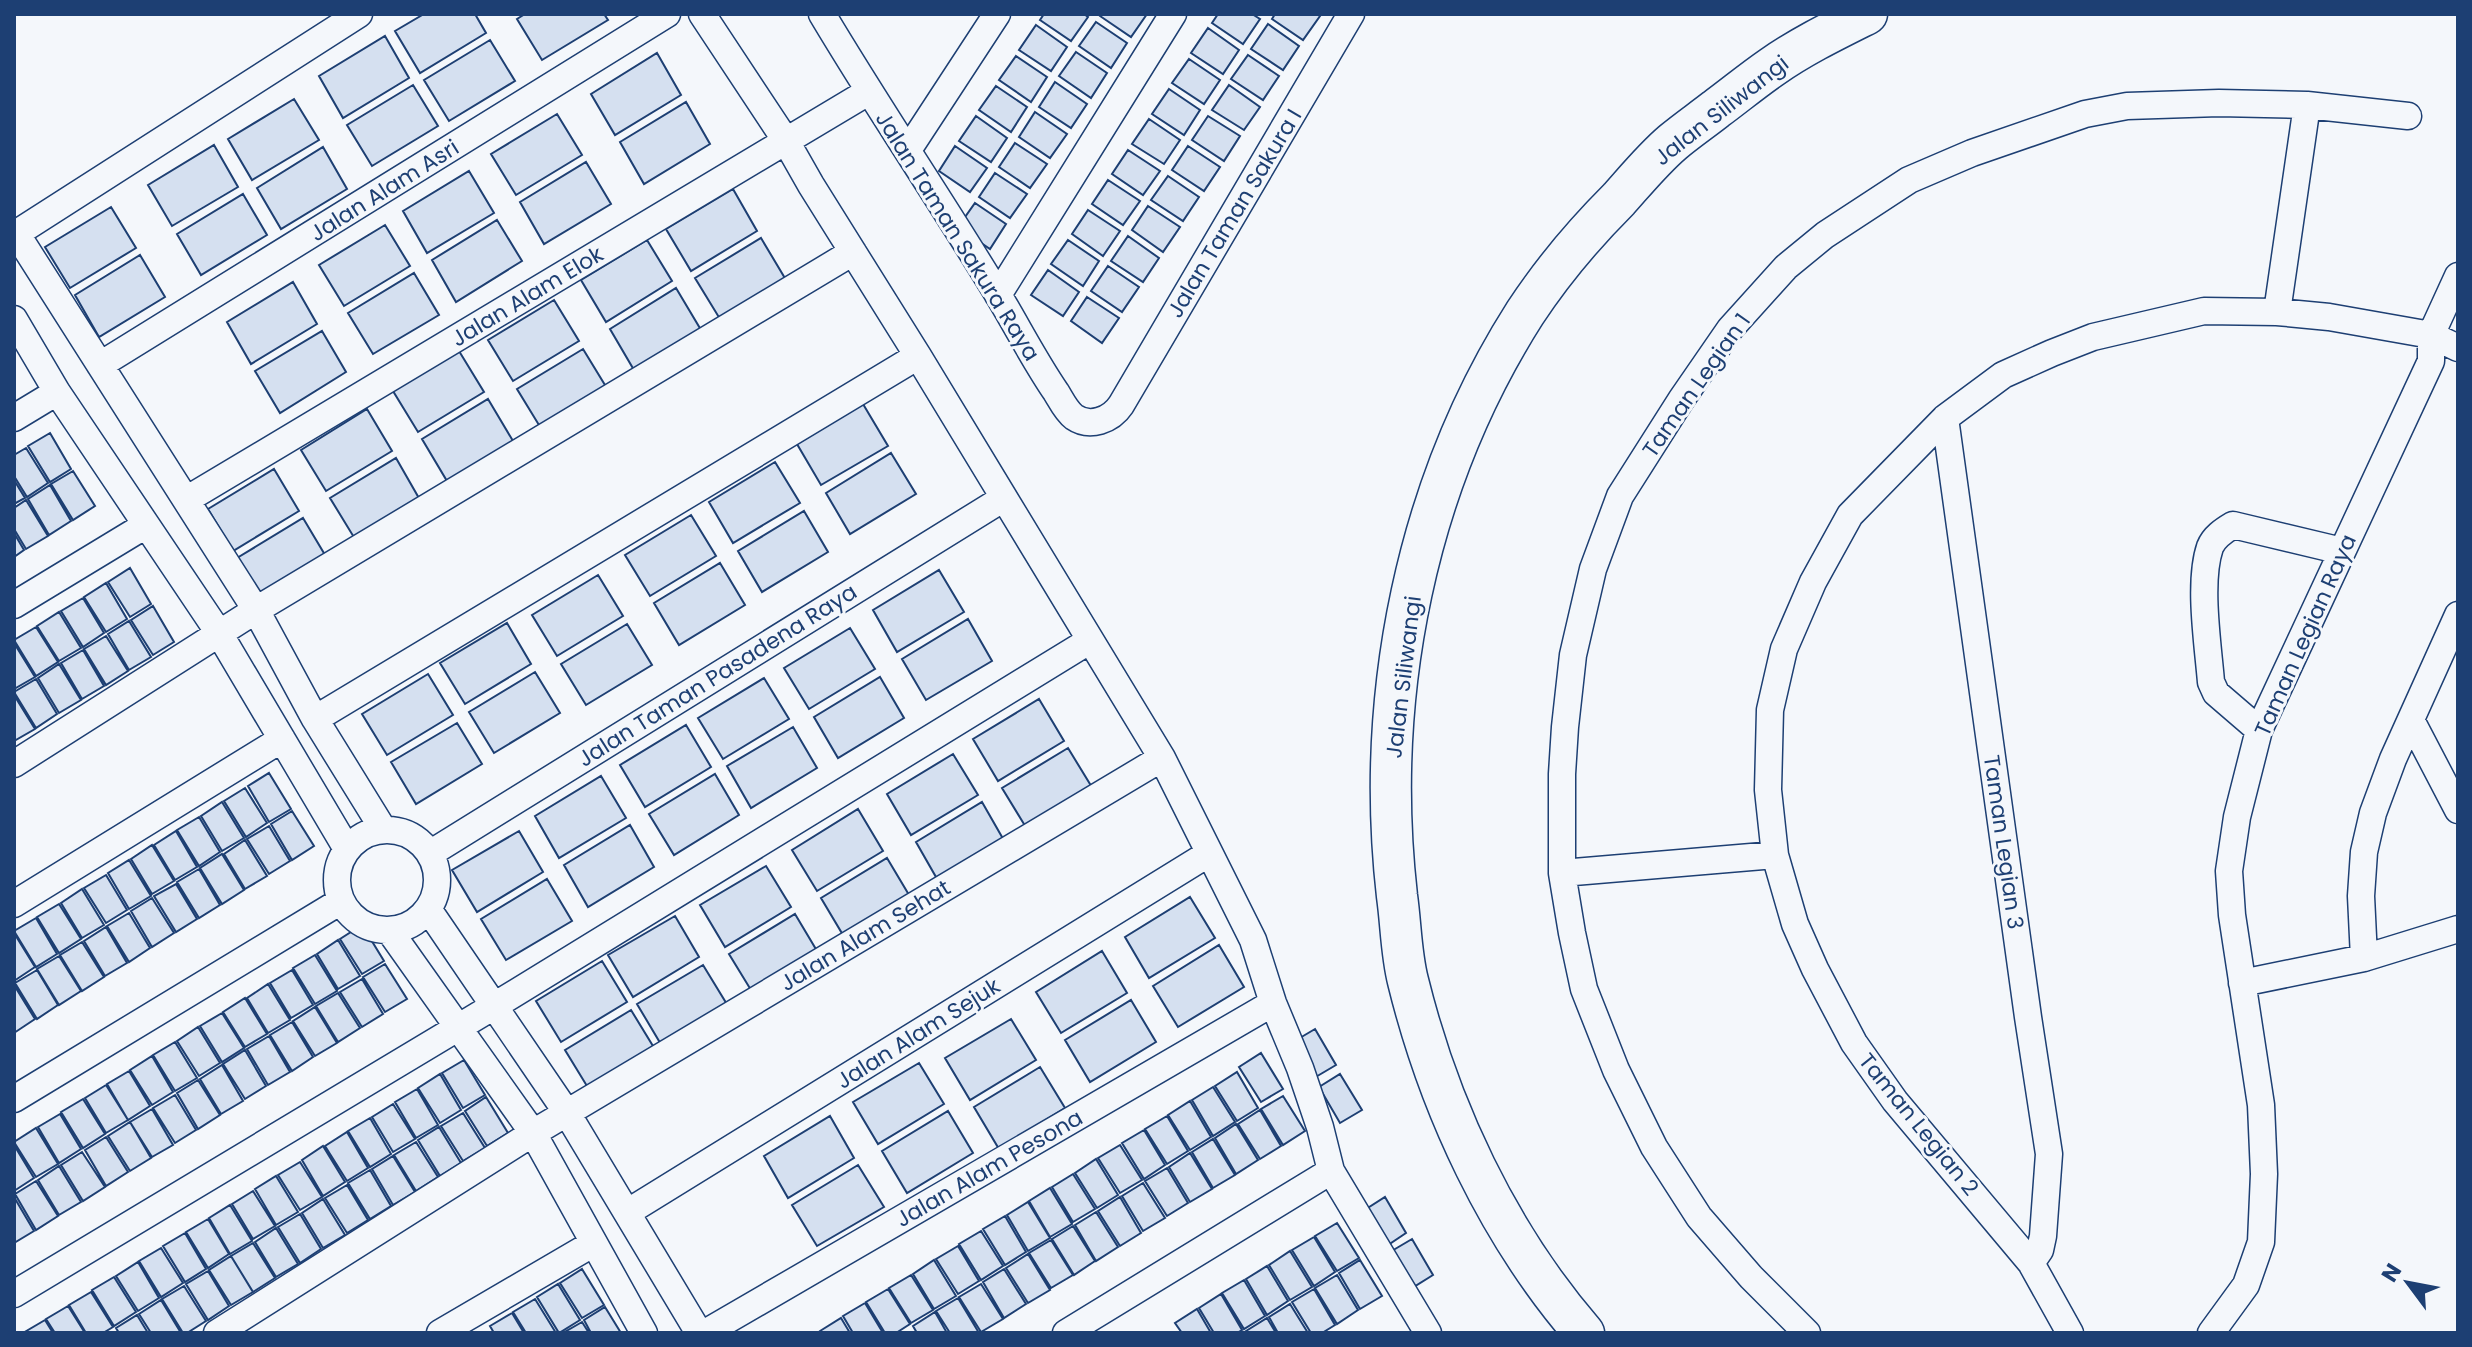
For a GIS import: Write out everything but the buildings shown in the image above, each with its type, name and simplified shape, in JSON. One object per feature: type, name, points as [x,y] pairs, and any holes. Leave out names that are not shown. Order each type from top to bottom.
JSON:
[{"type":"main road","name":"Jalan Siliwangi","points":[[1584,1333],[1523,1252],[1479,1172],[1436,1078],[1407,977],[1392,846],[1392,728],[1407,608],[1433,510],[1477,399],[1526,312],[1581,237],[1672,143],[1774,66],[1819,38],[1867,14]]},
{"type":"street","points":[[359,14],[15,234],[256,610],[315,719],[383,829]]},
{"type":"street","name":"Jalan Alam Asri","points":[[100,365],[667,14]]},
{"type":"street","points":[[702,14],[786,141],[1162,758],[1253,940],[1273,1003],[1320,1127],[1331,1171],[1416,1329]]},
{"type":"street","name":"Jalan Taman Sakura Raya","points":[[822,14],[1070,414],[1078,419],[1097,422],[1116,413]]},
{"type":"street","points":[[908,150],[997,14]]},
{"type":"street","points":[[998,295],[1173,14]]},
{"type":"street","name":"Jalan Taman Sakura I","points":[[1116,413],[1351,14]]},
{"type":"street","name":"Jalan Alam Elok","points":[[186,500],[868,92]]},
{"type":"street","name":"Taman Legian 1","points":[[1807,1333],[1751,1277],[1699,1217],[1654,1147],[1616,1070],[1584,989],[1562,873],[1565,727],[1573,655],[1593,569],[1620,496],[1730,329],[1786,267],[1825,235],[1909,180],[1972,153],[2085,114],[2127,106],[2219,103],[2307,105],[2408,116]]},
{"type":"street","points":[[2277,312],[2307,105]]},
{"type":"street","points":[[14,764],[256,610],[853,252]]},
{"type":"street","name":"Taman Legian Raya","points":[[2211,1333],[2246,1285],[2261,1242],[2264,1174],[2261,1105],[2232,915],[2229,871],[2237,817],[2259,730],[2431,348],[2458,276]]},
{"type":"street","name":"Taman Legian 2","points":[[2070,1333],[2031,1263],[1895,1101],[1854,1043],[1795,924],[1775,855],[1768,790],[1770,710],[1784,649],[1813,582],[1850,515],[1945,418],[2003,375],[2093,337],[2204,311],[2277,312],[2329,317],[2431,348]]},
{"type":"street","points":[[14,319],[57,392],[219,633],[347,849]]},
{"type":"street","points":[[2431,348],[2457,346]]},
{"type":"street","points":[[315,719],[918,356]]},
{"type":"street","points":[[14,418],[57,392]]},
{"type":"street","name":"Taman Legian 3","points":[[1945,418],[2049,1154],[2043,1236],[2040,1250],[2031,1263]]},
{"type":"street","name":"Jalan Taman Pasadena Raya","points":[[431,853],[1004,498]]},
{"type":"street","points":[[14,605],[146,525]]},
{"type":"street","points":[[2259,730],[2216,693],[2211,682],[2205,585],[2210,547],[2218,534],[2233,525],[2342,551]]},
{"type":"street","points":[[2364,958],[2361,896],[2364,852],[2373,813],[2393,759],[2458,615]]},
{"type":"street","points":[[14,1294],[494,1006],[1089,641]]},
{"type":"street","points":[[2411,720],[2458,810]]},
{"type":"street","points":[[14,904],[282,739]]},
{"type":"street","name":"Jalan Alam Sehat","points":[[217,1333],[533,1133],[1162,758]]},
{"type":"street","points":[[383,829],[410,834],[422,842],[431,853],[438,881],[428,909],[417,920],[389,930],[374,929],[360,923],[341,901],[337,888],[340,861],[347,849],[369,832],[383,829]]},
{"type":"street","name":"Jalan Alam Sejuk","points":[[628,1212],[1208,854]]},
{"type":"street","points":[[1562,873],[1775,855]]},
{"type":"street","points":[[14,1099],[341,901]]},
{"type":"street","points":[[428,909],[567,1113],[702,1333]]},
{"type":"street","points":[[2242,983],[2364,958],[2458,929]]},
{"type":"street","points":[[389,930],[533,1133],[644,1333]]},
{"type":"street","name":"Jalan Alam Pesona","points":[[702,1333],[1273,1003]]},
{"type":"street","points":[[1066,1333],[1331,1171]]},
{"type":"street","points":[[440,1333],[594,1243]]}]
